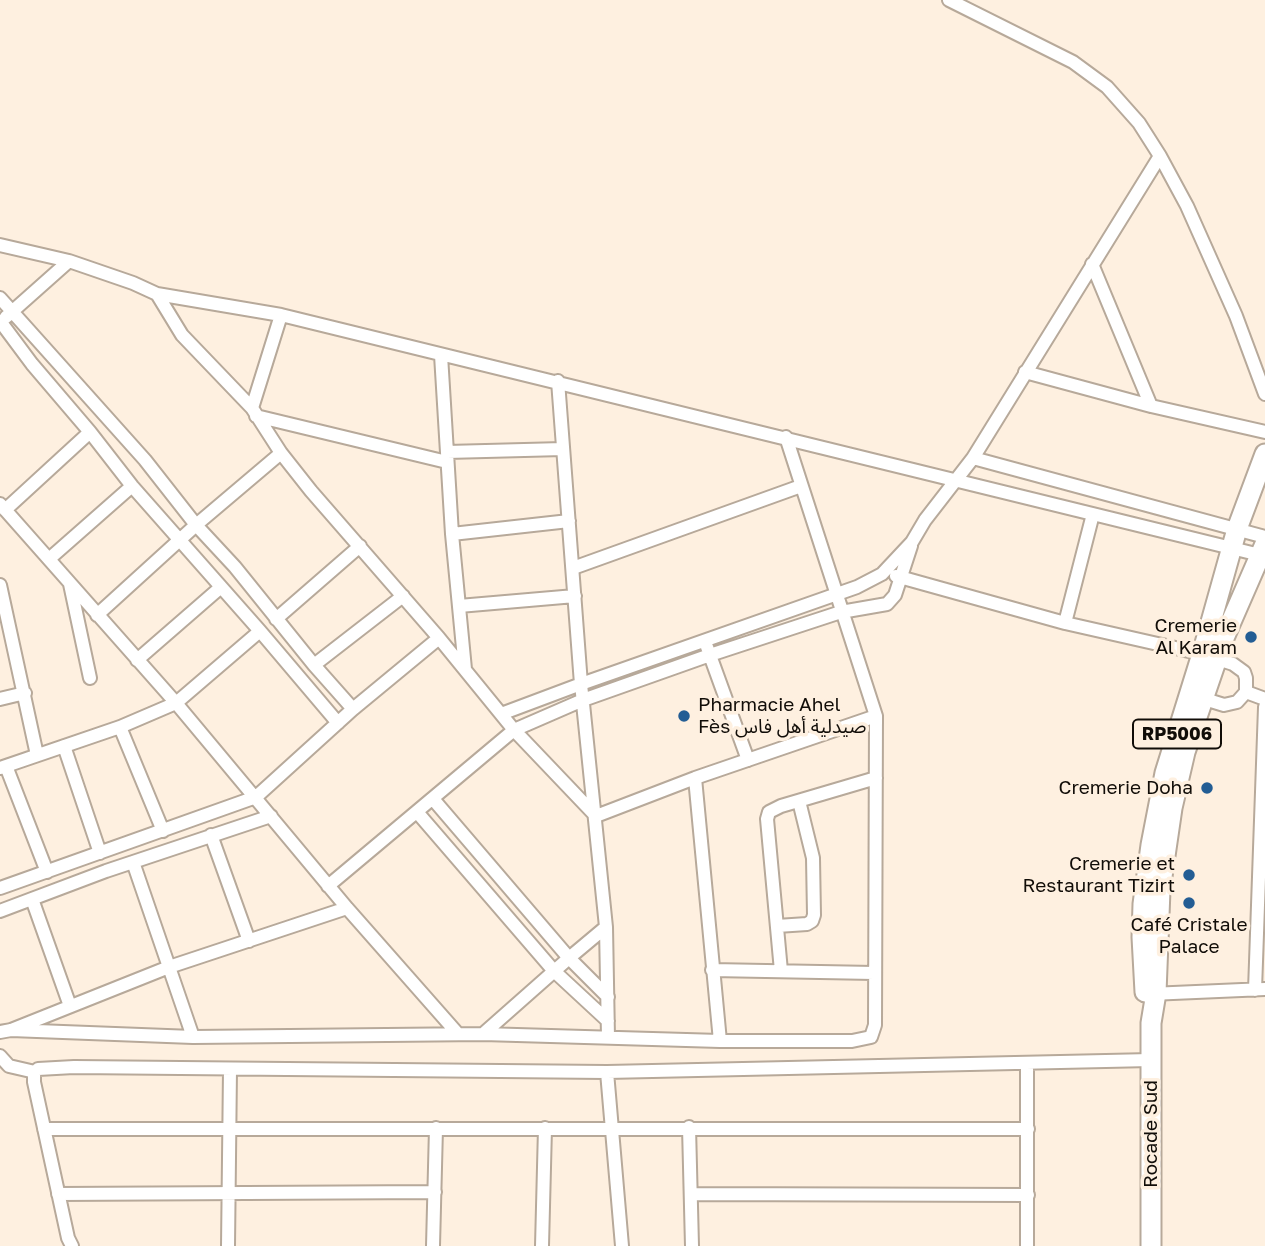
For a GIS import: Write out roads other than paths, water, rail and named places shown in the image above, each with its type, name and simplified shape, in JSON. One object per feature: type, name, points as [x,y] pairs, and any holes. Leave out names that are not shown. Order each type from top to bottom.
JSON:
[{"type":"main road","name":"RP5006","points":[[1150,994],[1142,922],[1151,845],[1165,774],[1209,657],[1234,539],[1265,454]]},
{"type":"main road","name":"RP5006","points":[[1209,657],[1263,545]]},
{"type":"main road","name":"Rocade Sud","points":[[1150,994],[1151,1246]]},
{"type":"street","points":[[949,0],[1027,37],[1089,73],[1121,102],[1139,123],[1160,156],[1206,249],[1265,394]]},
{"type":"street","points":[[501,714],[857,587],[887,570],[912,542],[973,458],[1160,156]]},
{"type":"street","points":[[0,246],[69,261],[134,283],[157,294],[282,315],[1093,514],[1263,545]]},
{"type":"street","points":[[69,261],[0,322],[132,486],[338,723]]},
{"type":"street","points":[[1092,264],[1151,406]]},
{"type":"street","points":[[157,294],[182,335],[254,412],[311,491],[439,638],[514,730],[596,816]]},
{"type":"street","points":[[0,298],[145,460],[196,525],[235,567],[314,665],[354,709]]},
{"type":"street","points":[[254,412],[282,315]]},
{"type":"street","points":[[441,355],[452,534],[465,670]]},
{"type":"street","points":[[1025,372],[1151,406],[1265,432]]},
{"type":"street","points":[[558,381],[581,684],[606,928],[608,1037]]},
{"type":"street","points":[[254,412],[447,457],[563,449]]},
{"type":"street","points":[[90,432],[3,507],[176,703],[328,886],[457,1034]]},
{"type":"street","points":[[6,1031],[193,1037],[483,1034],[720,1041],[852,1041],[870,1038],[875,1025],[876,716],[786,438]]},
{"type":"street","points":[[97,615],[196,525],[281,453]]},
{"type":"street","points":[[973,458],[1234,539],[1263,545]]},
{"type":"street","points":[[49,559],[132,486]]},
{"type":"street","points":[[573,568],[801,486]]},
{"type":"street","points":[[1065,623],[1093,514]]},
{"type":"street","points":[[452,534],[569,520]]},
{"type":"street","points":[[328,886],[514,730],[583,701],[710,655],[841,612],[887,604],[893,598],[901,579],[912,542]]},
{"type":"street","points":[[276,619],[360,546]]},
{"type":"street","points":[[887,570],[901,579],[1065,623],[1209,657],[1233,664],[1244,673],[1246,692],[1231,705],[1196,696]]},
{"type":"street","points":[[70,583],[90,678]]},
{"type":"street","points":[[0,585],[4,623],[25,693],[37,755]]},
{"type":"street","points":[[137,660],[221,587]]},
{"type":"street","points":[[314,665],[403,596]]},
{"type":"street","points":[[459,606],[575,596]]},
{"type":"street","points":[[47,872],[3,767],[120,727],[176,703],[260,631]]},
{"type":"street","points":[[0,888],[256,797],[354,709],[439,638]]},
{"type":"street","points":[[705,640],[748,760]]},
{"type":"street","points":[[1246,692],[1265,699]]},
{"type":"street","points":[[0,699],[25,693]]},
{"type":"street","points":[[1150,994],[1260,990],[1265,707]]},
{"type":"street","points":[[596,816],[695,778],[876,716]]},
{"type":"street","points":[[120,727],[163,831]]},
{"type":"street","points":[[64,746],[100,853]]},
{"type":"street","points":[[695,778],[720,1041]]},
{"type":"street","points":[[781,971],[768,815],[770,810],[876,778]]},
{"type":"street","points":[[433,799],[569,958],[608,997]]},
{"type":"street","points":[[777,926],[807,924],[812,921],[814,915],[813,858],[799,801]]},
{"type":"street","points":[[416,812],[554,971],[608,1021]]},
{"type":"street","points":[[0,911],[133,862],[271,816]]},
{"type":"street","points":[[211,835],[249,941]]},
{"type":"street","points":[[133,862],[193,1037]]},
{"type":"street","points":[[32,899],[71,1006]]},
{"type":"street","points":[[6,1031],[169,967],[347,908]]},
{"type":"street","points":[[483,1034],[606,928]]},
{"type":"street","points":[[712,970],[874,973]]},
{"type":"street","points":[[0,1056],[9,1066],[35,1072],[38,1069],[74,1067],[607,1072],[1151,1060]]},
{"type":"street","points":[[1027,1064],[1027,1246]]},
{"type":"street","points":[[228,1246],[230,1070]]},
{"type":"street","points":[[35,1072],[34,1082],[72,1246]]},
{"type":"street","points":[[607,1072],[622,1246]]},
{"type":"street","points":[[689,1127],[692,1246]]},
{"type":"street","points":[[433,1246],[436,1128]]},
{"type":"street","points":[[542,1246],[545,1128]]},
{"type":"street","points":[[44,1129],[1028,1129]]},
{"type":"street","points":[[58,1194],[435,1192]]},
{"type":"street","points":[[691,1194],[1028,1195]]},
{"type":"place","name":"Cremerie Al Karam","points":[[1251,637]]},
{"type":"place","name":"Pharmacie Ahel Fès صيدلية أهل فاس","points":[[684,716]]},
{"type":"place","name":"Cremerie Doha","points":[[1207,788]]},
{"type":"place","name":"Cremerie et Restaurant Tizirt","points":[[1189,875]]},
{"type":"place","name":"Café Cristale Palace","points":[[1189,903]]}]
